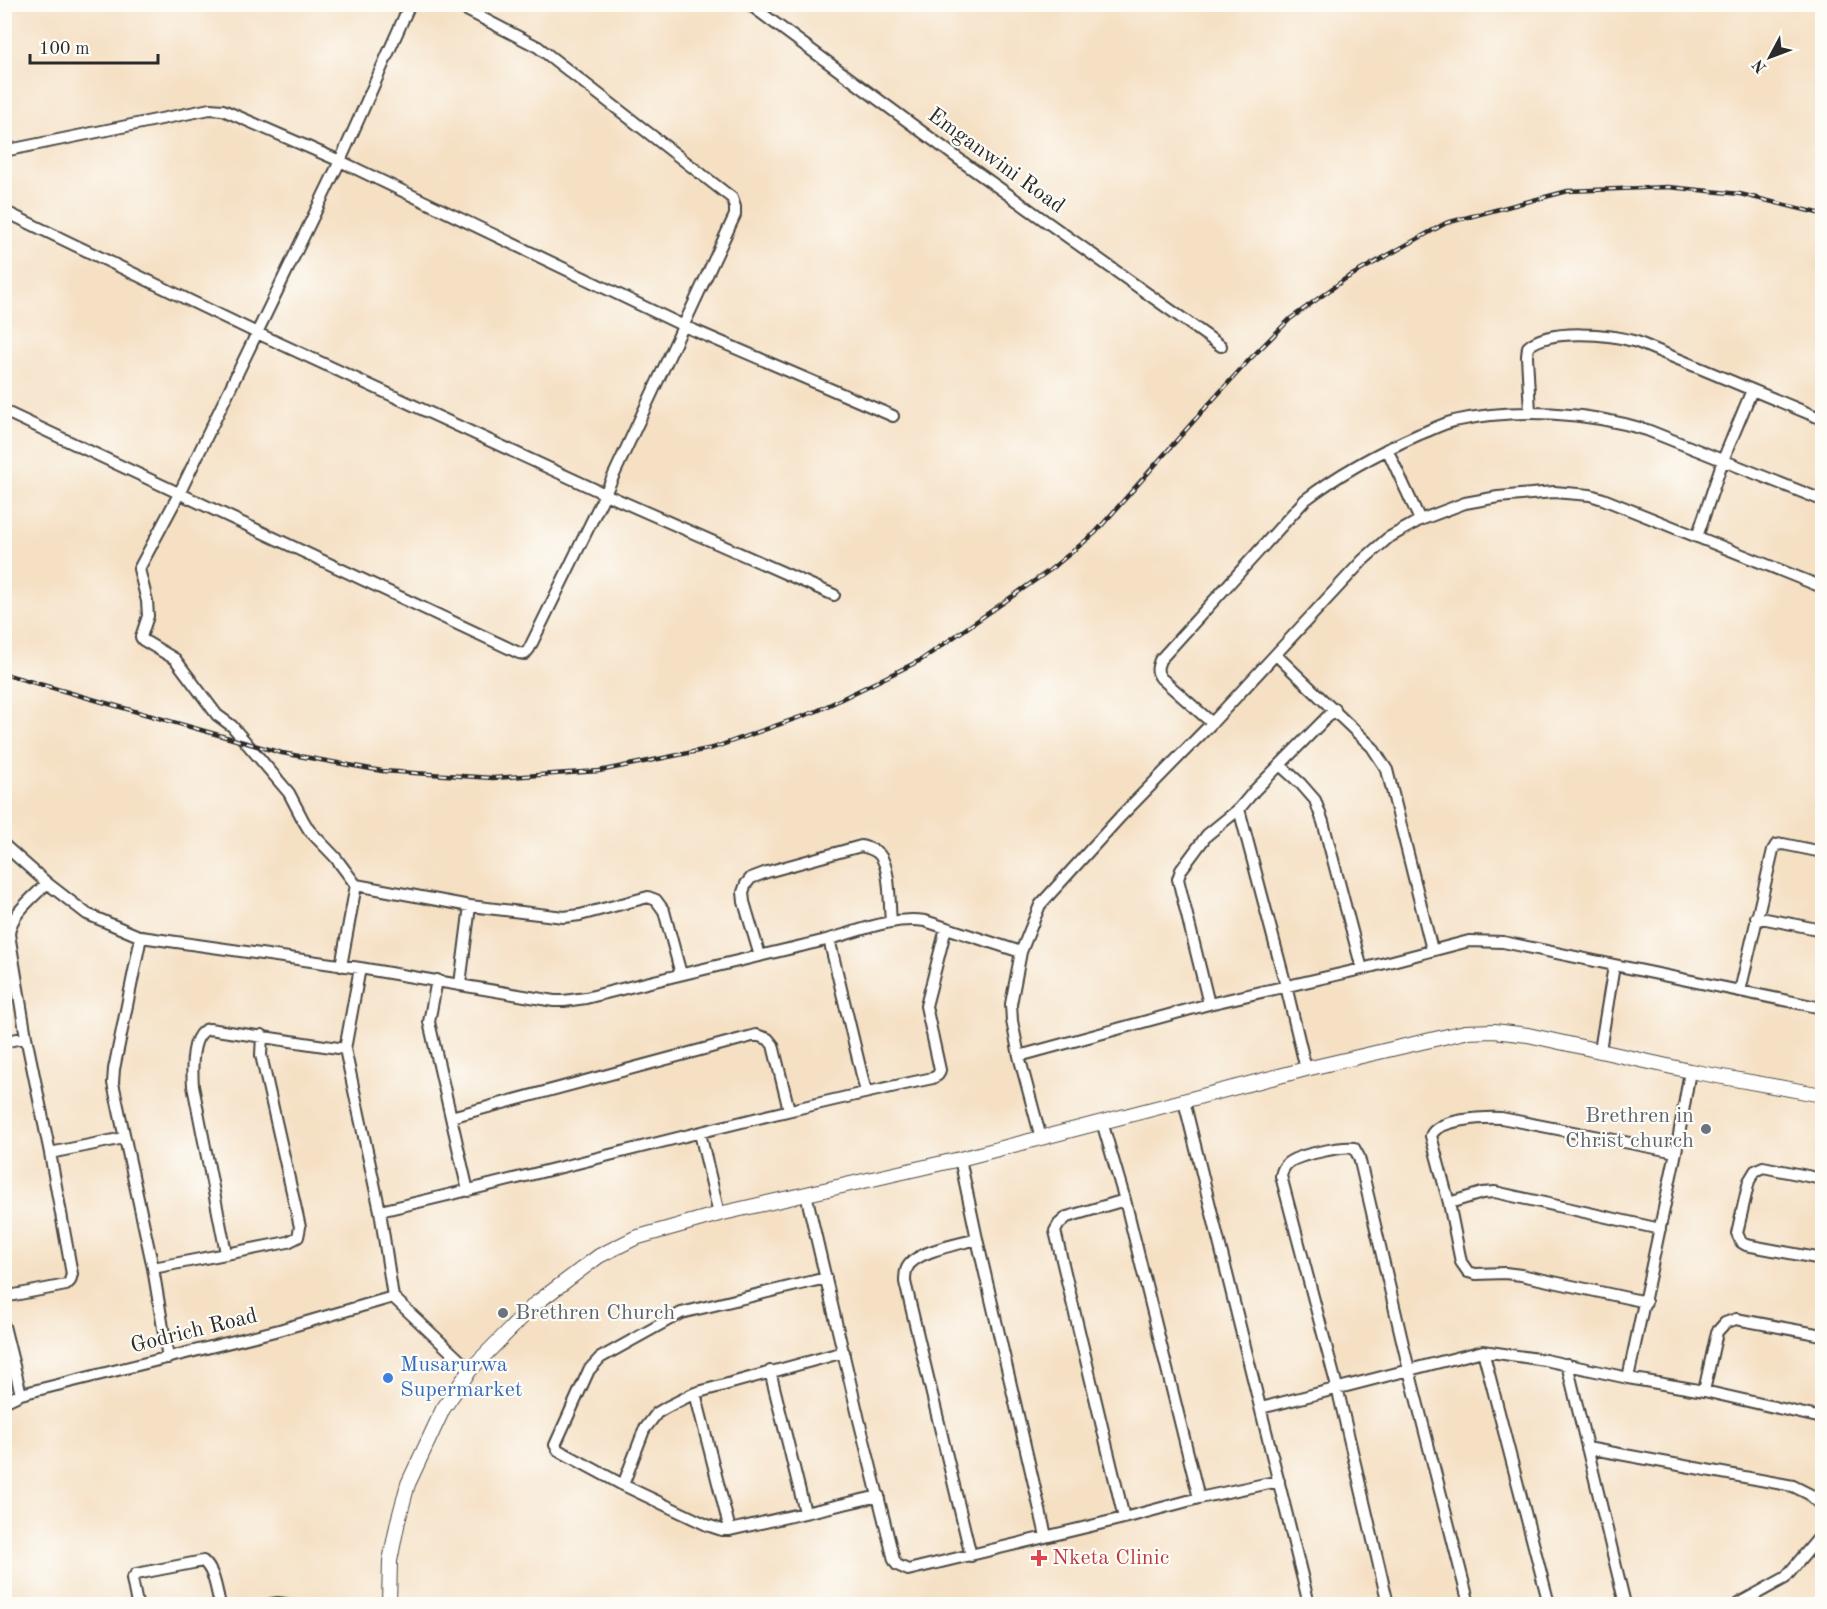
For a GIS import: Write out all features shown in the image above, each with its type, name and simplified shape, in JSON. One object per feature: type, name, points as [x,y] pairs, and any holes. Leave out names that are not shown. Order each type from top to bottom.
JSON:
[{"type":"street","points":[[410,4],[340,161],[179,494],[139,569],[147,601],[148,616],[141,637],[142,640],[175,659],[217,715],[232,726],[289,793],[309,830],[335,857],[356,885],[470,906],[564,918],[648,897],[656,900],[664,911],[681,974]]},
{"type":"street","points":[[4,411],[525,654],[605,494],[684,326],[735,215],[735,207],[732,198],[538,47],[455,4]]},
{"type":"street","name":"Emganwini Road","points":[[749,4],[971,168],[1221,346]]},
{"type":"street","points":[[4,151],[210,109],[223,110],[340,161],[684,326],[893,416]]},
{"type":"street","points":[[4,211],[257,333],[605,494],[834,595]]},
{"type":"street","points":[[1530,412],[1527,352],[1531,345],[1544,338],[1589,334],[1625,339],[1822,419]]},
{"type":"street","points":[[1697,537],[1752,390]]},
{"type":"street","points":[[1212,723],[1161,678],[1157,672],[1160,660],[1305,500],[1333,480],[1387,449],[1452,421],[1530,412],[1625,423],[1822,500]]},
{"type":"street","points":[[1387,449],[1420,520]]},
{"type":"street","points":[[1041,1138],[1019,1056],[1011,1004],[1021,952],[1040,905],[1120,817],[1212,723],[1373,550],[1388,538],[1420,520],[1465,503],[1498,497],[1554,492],[1597,497],[1822,587]]},
{"type":"street","points":[[1276,655],[1335,709],[1372,747],[1387,770],[1432,950]]},
{"type":"street","points":[[1209,1004],[1178,879],[1181,870],[1207,835],[1239,809],[1335,709]]},
{"type":"street","points":[[1280,765],[1315,800],[1323,822],[1362,969]]},
{"type":"street","points":[[1239,809],[1306,1069]]},
{"type":"street","points":[[1740,991],[1774,848],[1776,845],[1783,844],[1822,852]]},
{"type":"street","points":[[4,845],[87,914],[141,937],[360,968],[564,1001],[586,998],[760,956],[891,921],[909,919],[925,921],[1021,952]]},
{"type":"street","points":[[760,956],[744,902],[743,892],[751,878],[861,846],[870,848],[879,854],[884,863],[891,921]]},
{"type":"street","points":[[4,1297],[66,1285],[72,1274],[26,1037],[9,934],[10,925],[16,916],[48,883]]},
{"type":"street","points":[[341,966],[356,885]]},
{"type":"street","points":[[460,984],[470,906]]},
{"type":"street","points":[[1756,917],[1822,930]]},
{"type":"street","points":[[380,1211],[789,1110],[933,1078],[940,1073],[926,1006],[946,928]]},
{"type":"street","points":[[141,937],[113,1083],[153,1268],[168,1358]]},
{"type":"street","points":[[829,939],[866,1092]]},
{"type":"street","points":[[1019,1056],[1209,1004],[1362,969],[1469,941],[1503,942],[1822,1008]]},
{"type":"street","points":[[1600,1050],[1614,966]]},
{"type":"street","points":[[360,968],[345,1049],[380,1211],[393,1297],[470,1370]]},
{"type":"street","points":[[437,980],[429,1022],[468,1191]]},
{"type":"street","points":[[226,1253],[193,1086],[195,1045],[200,1033],[209,1029],[345,1049]]},
{"type":"street","points":[[389,1605],[390,1561],[408,1484],[443,1409],[470,1370],[535,1304],[599,1256],[635,1238],[719,1214],[960,1159],[1306,1069],[1480,1030],[1512,1032],[1690,1071],[1822,1095]]},
{"type":"street","points":[[153,1268],[288,1242],[298,1237],[300,1232],[261,1054],[262,1035]]},
{"type":"street","points":[[451,1117],[756,1035],[768,1039],[773,1046],[789,1110]]},
{"type":"street","points":[[4,1042],[26,1037]]},
{"type":"street","points":[[1628,1378],[1646,1302],[1690,1071]]},
{"type":"street","points":[[1184,1101],[1309,1605]]},
{"type":"street","points":[[1646,1302],[1521,1275],[1468,1272],[1461,1262],[1449,1203],[1431,1136],[1432,1131],[1442,1125],[1484,1117],[1501,1118],[1676,1152]]},
{"type":"street","points":[[1102,1122],[1125,1200],[1199,1498]]},
{"type":"street","points":[[700,1132],[719,1214]]},
{"type":"street","points":[[50,1153],[124,1138]]},
{"type":"street","points":[[1388,1605],[1337,1387],[1281,1176],[1285,1166],[1296,1158],[1344,1148],[1354,1148],[1358,1152],[1409,1370],[1469,1605]]},
{"type":"street","points":[[960,1159],[1046,1536]]},
{"type":"street","points":[[1822,1179],[1763,1167],[1755,1171],[1749,1181],[1737,1233],[1741,1242],[1746,1245],[1822,1259]]},
{"type":"street","points":[[1449,1203],[1482,1193],[1495,1192],[1660,1229]]},
{"type":"street","points":[[806,1194],[859,1420],[897,1565],[908,1570],[972,1556],[1199,1498],[1279,1481]]},
{"type":"street","points":[[1124,1518],[1055,1231],[1067,1217],[1125,1200]]},
{"type":"street","points":[[972,1556],[905,1282],[907,1267],[913,1261],[930,1252],[977,1239]]},
{"type":"street","points":[[826,1278],[681,1313],[596,1361],[589,1371],[555,1445],[558,1450],[623,1485],[708,1526],[730,1530],[879,1496]]},
{"type":"street","name":"Godrich Road","points":[[4,1402],[21,1394],[279,1330],[393,1297]]},
{"type":"street","points":[[1704,1391],[1718,1332],[1725,1323],[1736,1319],[1822,1335]]},
{"type":"street","points":[[4,1326],[21,1394]]},
{"type":"street","points":[[1261,1408],[1483,1351],[1526,1356],[1628,1378],[1704,1391],[1822,1418]]},
{"type":"street","points":[[1483,1351],[1549,1605]]},
{"type":"street","points":[[623,1485],[644,1430],[650,1421],[666,1407],[695,1393],[844,1352]]},
{"type":"street","points":[[1567,1364],[1625,1605]]},
{"type":"street","points":[[770,1371],[805,1512]]},
{"type":"street","points":[[695,1393],[730,1530]]},
{"type":"street","points":[[1587,1448],[1793,1486],[1809,1494],[1822,1506]]},
{"type":"street","points":[[1738,1605],[1785,1578],[1822,1534]]},
{"type":"street","points":[[137,1605],[132,1579],[136,1574],[203,1561],[212,1572],[220,1605]]},
{"type":"street","points":[[271,1605],[278,1603],[286,1605]]},
{"type":"railway","points":[[4,674],[282,753],[382,771],[493,778],[599,771],[713,748],[817,711],[921,660],[1050,570],[1095,533],[1250,359],[1290,319],[1345,279],[1446,223],[1568,191],[1668,187],[1740,194],[1822,214]]},
{"type":"place","name":"Brethren in Christ church","points":[[1706,1129]]},
{"type":"place","name":"Brethren Church","points":[[503,1313]]},
{"type":"place","name":"Musarurwa Supermarket","points":[[388,1378]]},
{"type":"place","name":"Nketa Clinic","points":[[1039,1558]]}]
